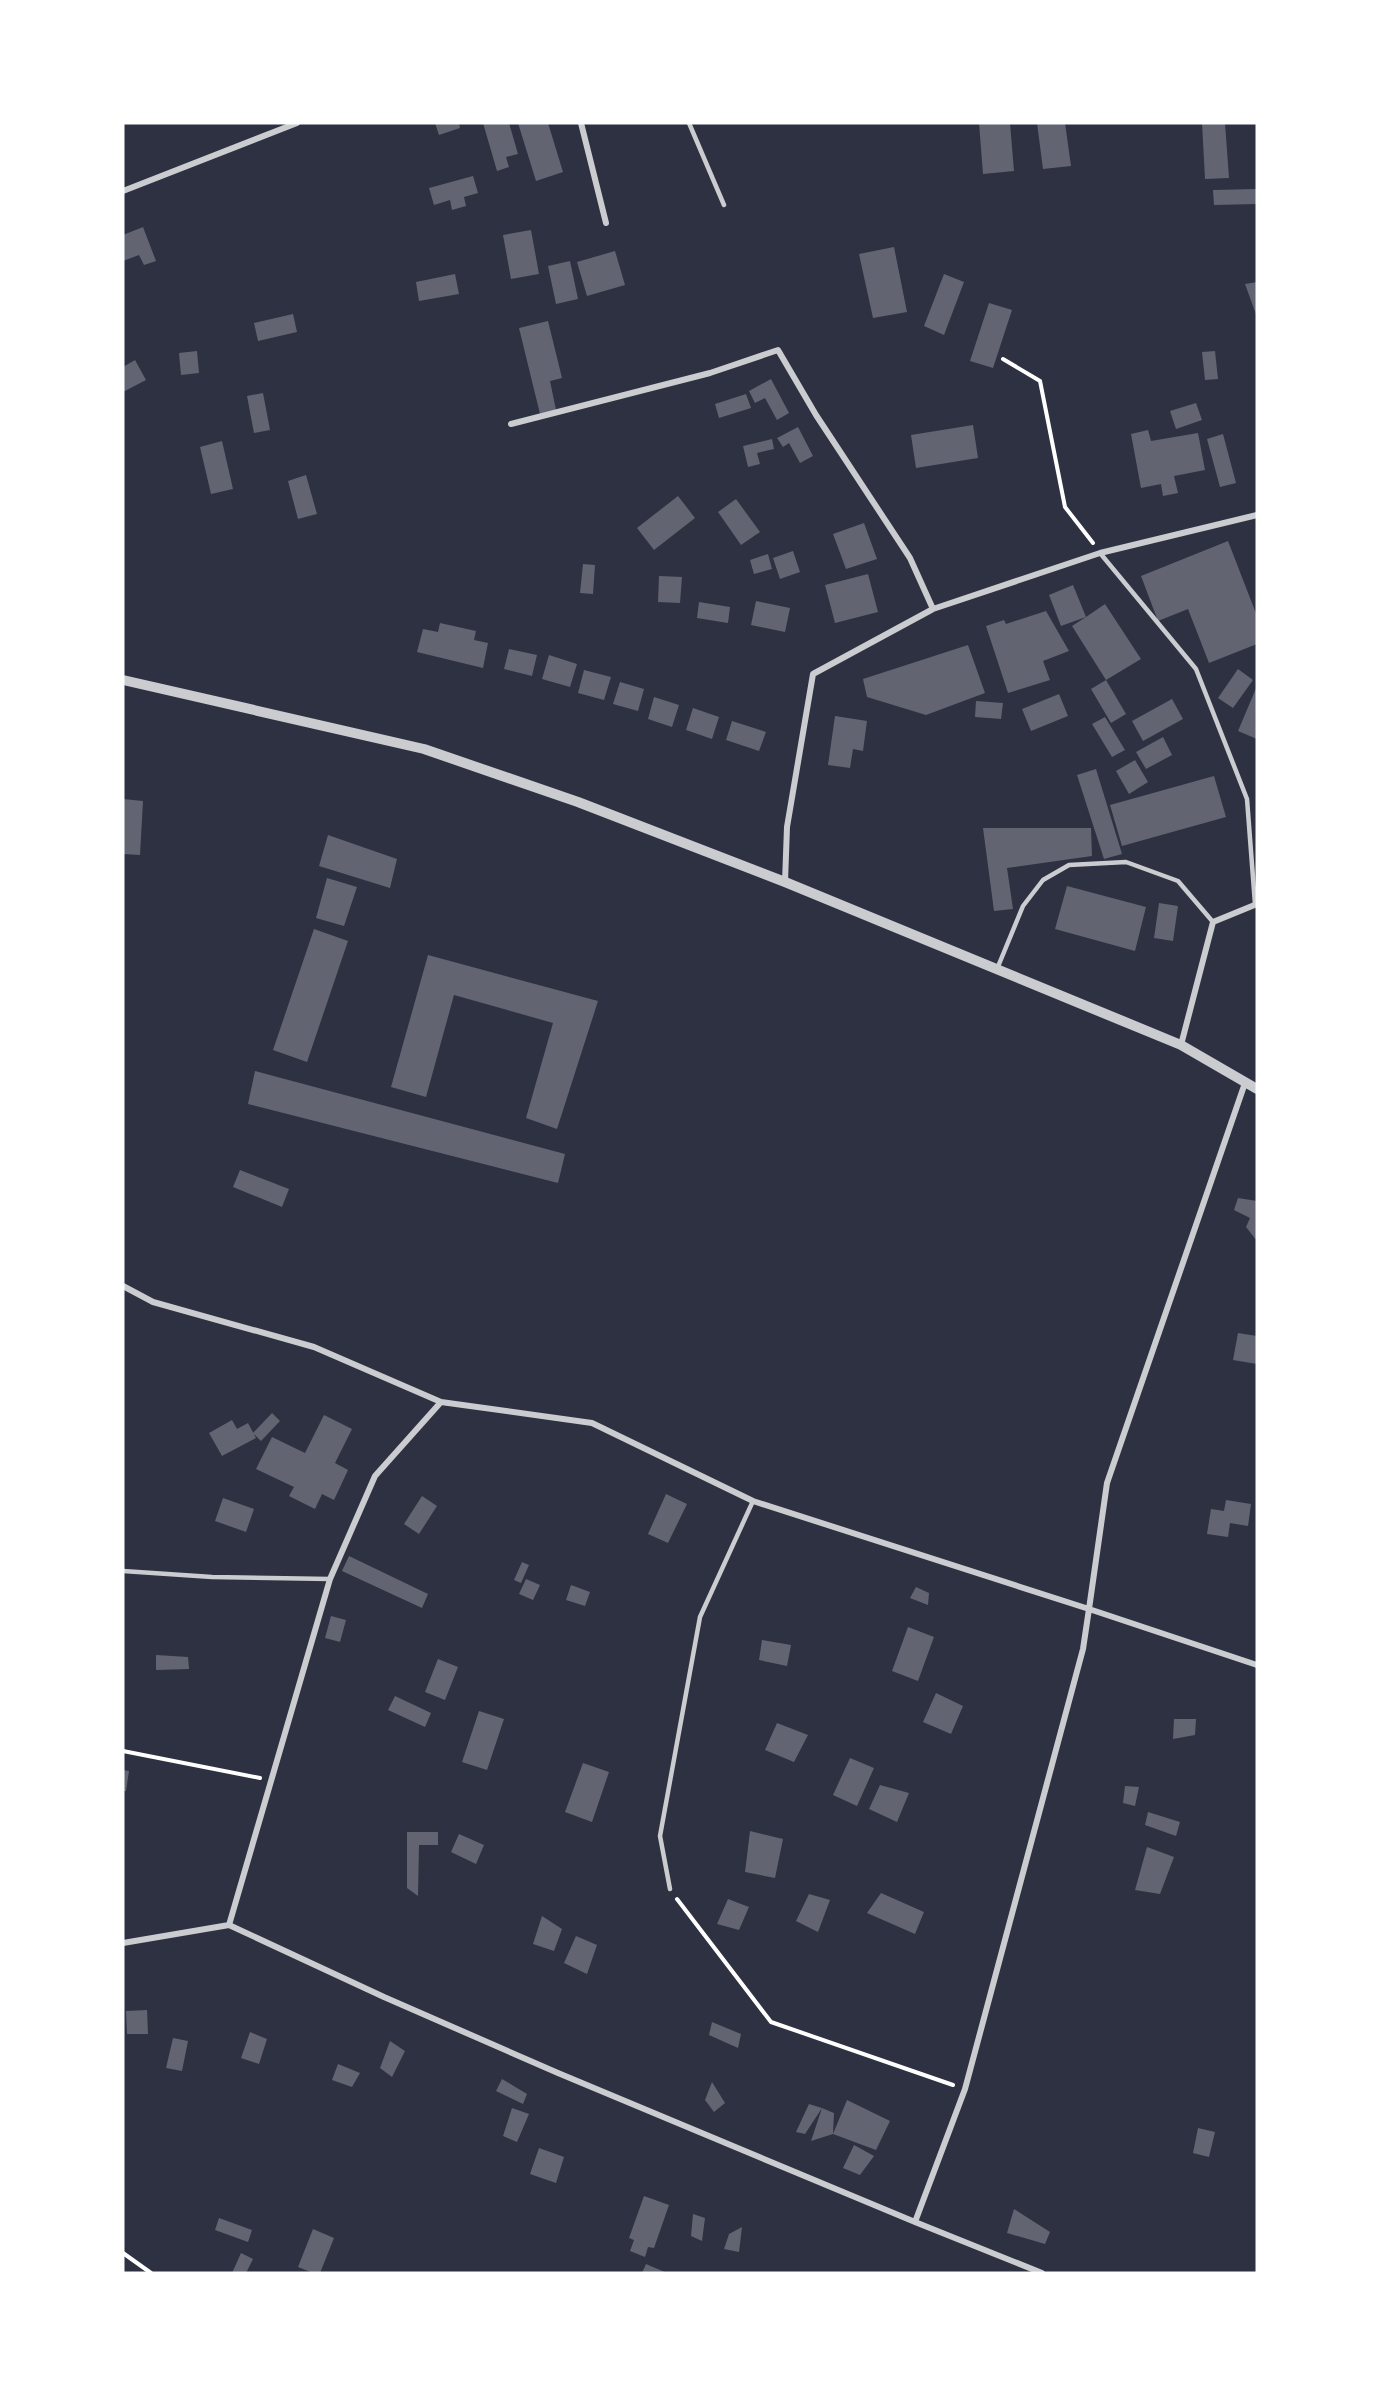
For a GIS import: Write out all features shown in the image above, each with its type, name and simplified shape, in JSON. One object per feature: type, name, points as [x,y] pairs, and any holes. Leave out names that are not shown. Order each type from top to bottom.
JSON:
[{"type":"street","points":[[123,191],[297,123]]},
{"type":"street","points":[[581,123],[606,223]]},
{"type":"street","points":[[511,424],[710,373],[778,351],[816,415],[910,558],[933,609]]},
{"type":"street","points":[[785,882],[787,827],[813,674],[933,609],[1100,553],[1257,515]]},
{"type":"street","points":[[123,680],[424,749],[578,802],[785,882],[1181,1045],[1257,1089]]},
{"type":"street","points":[[1181,1045],[1213,922],[1256,904]]},
{"type":"street","points":[[915,2222],[965,2089],[1083,1649],[1107,1483],[1245,1083]]},
{"type":"street","points":[[123,1286],[153,1302],[314,1347],[441,1402],[592,1423],[753,1501],[1257,1665]]},
{"type":"street","points":[[229,1925],[330,1578],[375,1476],[441,1402]]},
{"type":"street","points":[[123,1943],[229,1925],[384,1997],[548,2068],[1042,2273]]},
{"type":"lane","points":[[689,123],[724,205]]},
{"type":"lane","points":[[1100,553],[1196,669],[1247,799],[1256,904]]},
{"type":"lane","points":[[997,969],[1023,906],[1043,879],[1069,865],[1126,862],[1178,881],[1213,922]]},
{"type":"lane","points":[[669,1889],[660,1836],[700,1617],[753,1501]]},
{"type":"lane","points":[[123,1571],[212,1577],[330,1578]]},
{"type":"path","points":[[1003,359],[1040,381],[1065,507],[1100,553]]},
{"type":"path","points":[[123,1751],[272,1780]]},
{"type":"path","points":[[669,1889],[771,2022],[965,2089]]},
{"type":"path","points":[[123,2253],[151,2273]]},
{"type":"building","points":[[435,123],[459,123],[460,128],[439,135]]},
{"type":"building","points":[[483,123],[509,123],[518,154],[506,157],[509,167],[497,171]]},
{"type":"building","points":[[518,123],[548,123],[563,172],[536,181]]},
{"type":"building","points":[[979,123],[1010,123],[1014,171],[983,174]]},
{"type":"building","points":[[1037,123],[1065,123],[1071,166],[1043,169]]},
{"type":"building","points":[[1202,123],[1225,123],[1229,178],[1205,179]]},
{"type":"building","points":[[473,176],[478,193],[464,197],[466,206],[452,210],[450,200],[434,205],[429,188]]},
{"type":"building","points":[[1257,189],[1257,204],[1214,205],[1213,190]]},
{"type":"building","points":[[143,227],[156,261],[144,265],[139,255],[123,261],[123,235]]},
{"type":"building","points":[[531,230],[539,274],[511,279],[503,235]]},
{"type":"building","points":[[894,247],[907,312],[873,318],[859,254]]},
{"type":"building","points":[[615,251],[625,285],[587,296],[577,262]]},
{"type":"building","points":[[570,261],[578,299],[556,304],[548,266]]},
{"type":"building","points":[[455,274],[459,294],[419,301],[416,282]]},
{"type":"building","points":[[944,274],[964,282],[944,335],[924,326]]},
{"type":"building","points":[[1257,282],[1257,317],[1245,284]]},
{"type":"building","points":[[989,303],[1012,310],[993,368],[970,361]]},
{"type":"building","points":[[293,314],[297,332],[258,341],[254,323]]},
{"type":"building","points":[[548,321],[562,378],[550,381],[556,410],[540,414],[519,328]]},
{"type":"building","points":[[197,351],[199,373],[181,375],[179,353]]},
{"type":"building","points":[[1215,351],[1218,379],[1205,380],[1202,352]]},
{"type":"building","points":[[135,360],[146,380],[123,392],[123,367]]},
{"type":"building","points":[[771,379],[789,413],[777,420],[765,398],[755,403],[749,391]]},
{"type":"building","points":[[263,393],[270,430],[254,433],[247,396]]},
{"type":"building","points":[[746,394],[751,408],[719,418],[715,404]]},
{"type":"building","points":[[1196,403],[1202,420],[1176,429],[1170,411]]},
{"type":"building","points":[[973,425],[978,458],[916,468],[911,435]]},
{"type":"building","points":[[798,427],[813,456],[800,463],[789,443],[783,447],[777,438]]},
{"type":"building","points":[[1148,430],[1151,441],[1198,433],[1205,470],[1174,476],[1178,493],[1163,496],[1161,484],[1141,488],[1131,434]]},
{"type":"building","points":[[1223,434],[1236,483],[1220,487],[1207,439]]},
{"type":"building","points":[[772,439],[774,449],[757,453],[760,464],[748,467],[743,446]]},
{"type":"building","points":[[222,441],[233,489],[211,494],[200,447]]},
{"type":"building","points":[[306,475],[317,514],[298,519],[288,481]]},
{"type":"building","points":[[678,496],[695,518],[654,550],[637,528]]},
{"type":"building","points":[[736,499],[760,532],[741,545],[718,512]]},
{"type":"building","points":[[864,523],[877,559],[846,569],[833,534]]},
{"type":"building","points":[[1228,541],[1257,616],[1257,644],[1209,663],[1188,609],[1158,621],[1141,576]]},
{"type":"building","points":[[793,551],[800,572],[780,579],[773,558]]},
{"type":"building","points":[[768,554],[772,569],[754,574],[750,560]]},
{"type":"building","points":[[583,564],[595,565],[593,594],[580,593]]},
{"type":"building","points":[[868,574],[878,612],[835,623],[825,585]]},
{"type":"building","points":[[659,576],[682,577],[680,603],[658,602]]},
{"type":"building","points":[[1073,585],[1086,617],[1061,626],[1049,595]]},
{"type":"building","points":[[756,601],[790,608],[785,632],[751,625]]},
{"type":"building","points":[[699,602],[730,607],[728,623],[697,618]]},
{"type":"building","points":[[1105,604],[1141,659],[1106,680],[1072,626]]},
{"type":"building","points":[[1046,611],[1069,651],[1043,661],[1050,680],[1008,693],[986,626],[1004,620],[1006,624]]},
{"type":"building","points":[[440,623],[476,631],[474,640],[488,643],[483,668],[417,652],[423,629],[438,632]]},
{"type":"building","points":[[968,645],[985,693],[926,715],[867,697],[863,679]]},
{"type":"building","points":[[509,649],[537,655],[532,676],[504,669]]},
{"type":"building","points":[[549,655],[577,664],[570,687],[542,679]]},
{"type":"building","points":[[1238,669],[1253,680],[1233,708],[1218,698]]},
{"type":"building","points":[[584,670],[611,677],[604,700],[578,693]]},
{"type":"building","points":[[1106,680],[1126,714],[1111,723],[1091,689]]},
{"type":"building","points":[[620,682],[644,689],[638,711],[613,704]]},
{"type":"building","points":[[1257,686],[1257,739],[1238,731]]},
{"type":"building","points":[[1059,694],[1068,716],[1031,731],[1022,709]]},
{"type":"building","points":[[654,697],[679,705],[672,727],[648,719]]},
{"type":"building","points":[[1172,699],[1183,719],[1143,741],[1132,721]]},
{"type":"building","points":[[976,701],[1003,703],[1001,719],[975,717]]},
{"type":"building","points":[[693,708],[719,717],[712,739],[686,730]]},
{"type":"building","points":[[835,716],[867,721],[863,751],[853,749],[850,768],[828,765]]},
{"type":"building","points":[[1105,717],[1125,750],[1112,757],[1092,724]]},
{"type":"building","points":[[732,721],[766,732],[759,751],[726,740]]},
{"type":"building","points":[[1163,737],[1172,755],[1146,769],[1136,752]]},
{"type":"building","points":[[1135,760],[1148,782],[1129,794],[1116,771]]},
{"type":"building","points":[[1096,769],[1122,854],[1104,859],[1077,775]]},
{"type":"building","points":[[1214,776],[1226,817],[1122,846],[1110,805]]},
{"type":"building","points":[[123,799],[143,801],[140,855],[123,854]]},
{"type":"building","points":[[983,828],[1091,828],[1092,856],[1007,868],[1013,909],[994,911]]},
{"type":"building","points":[[328,835],[397,859],[390,888],[319,866]]},
{"type":"building","points":[[327,878],[357,887],[344,926],[316,918]]},
{"type":"building","points":[[1067,886],[1146,907],[1135,951],[1055,929]]},
{"type":"building","points":[[1159,903],[1178,906],[1173,941],[1154,938]]},
{"type":"building","points":[[314,929],[348,941],[307,1062],[273,1050]]},
{"type":"building","points":[[428,955],[598,1001],[557,1129],[526,1118],[553,1023],[454,995],[426,1097],[391,1087]]},
{"type":"building","points":[[255,1071],[565,1154],[558,1183],[248,1104]]},
{"type":"building","points":[[240,1170],[289,1189],[282,1207],[233,1187]]},
{"type":"building","points":[[1238,1198],[1257,1201],[1257,1241],[1246,1227],[1250,1218],[1234,1210]]},
{"type":"building","points":[[1238,1333],[1257,1336],[1257,1364],[1233,1360]]},
{"type":"building","points":[[272,1413],[280,1421],[261,1441],[253,1433]]},
{"type":"building","points":[[324,1415],[352,1429],[335,1463],[348,1470],[334,1500],[322,1494],[315,1509],[289,1496],[294,1487],[256,1469],[272,1437],[305,1453]]},
{"type":"building","points":[[232,1420],[237,1429],[248,1423],[256,1438],[222,1456],[209,1433]]},
{"type":"building","points":[[666,1494],[687,1504],[668,1543],[648,1534]]},
{"type":"building","points":[[422,1496],[437,1506],[419,1534],[404,1524]]},
{"type":"building","points":[[223,1498],[254,1509],[246,1532],[215,1521]]},
{"type":"building","points":[[1226,1500],[1251,1504],[1248,1526],[1230,1523],[1228,1537],[1207,1534],[1211,1509],[1224,1511]]},
{"type":"building","points":[[349,1556],[428,1594],[422,1608],[342,1571]]},
{"type":"building","points":[[522,1562],[529,1565],[521,1583],[514,1580]]},
{"type":"building","points":[[526,1579],[540,1585],[533,1600],[519,1594]]},
{"type":"building","points":[[571,1585],[590,1592],[585,1606],[566,1600]]},
{"type":"building","points":[[916,1587],[929,1593],[928,1605],[910,1598]]},
{"type":"building","points":[[331,1616],[346,1620],[340,1642],[325,1638]]},
{"type":"building","points":[[908,1627],[934,1637],[918,1681],[892,1671]]},
{"type":"building","points":[[762,1640],[791,1645],[787,1666],[759,1660]]},
{"type":"building","points":[[156,1655],[188,1657],[189,1669],[156,1670]]},
{"type":"building","points":[[438,1659],[458,1667],[445,1700],[425,1692]]},
{"type":"building","points":[[936,1693],[963,1706],[951,1734],[923,1722]]},
{"type":"building","points":[[395,1696],[431,1713],[425,1727],[388,1710]]},
{"type":"building","points":[[479,1711],[504,1719],[487,1770],[462,1762]]},
{"type":"building","points":[[1174,1719],[1196,1719],[1195,1735],[1173,1739]]},
{"type":"building","points":[[777,1723],[808,1735],[794,1762],[765,1750]]},
{"type":"building","points":[[850,1758],[874,1768],[857,1806],[833,1795]]},
{"type":"building","points":[[583,1763],[609,1772],[592,1822],[565,1812]]},
{"type":"building","points":[[123,1770],[129,1771],[126,1791],[123,1791]]},
{"type":"building","points":[[880,1785],[909,1793],[897,1822],[869,1809]]},
{"type":"building","points":[[1125,1786],[1139,1787],[1135,1806],[1123,1803]]},
{"type":"building","points":[[1148,1812],[1180,1822],[1176,1836],[1145,1825]]},
{"type":"building","points":[[750,1831],[783,1839],[775,1878],[745,1872]]},
{"type":"building","points":[[407,1832],[438,1832],[438,1845],[419,1845],[418,1896],[407,1888]]},
{"type":"building","points":[[459,1834],[484,1845],[476,1864],[451,1852]]},
{"type":"building","points":[[1147,1847],[1174,1857],[1160,1894],[1135,1890]]},
{"type":"building","points":[[881,1893],[924,1912],[915,1934],[867,1913]]},
{"type":"building","points":[[809,1894],[830,1900],[818,1932],[796,1921]]},
{"type":"building","points":[[728,1899],[749,1907],[739,1930],[717,1924]]},
{"type":"building","points":[[542,1916],[562,1929],[554,1951],[533,1944]]},
{"type":"building","points":[[576,1936],[597,1945],[587,1974],[564,1963]]},
{"type":"building","points":[[147,2010],[148,2034],[127,2034],[126,2011]]},
{"type":"building","points":[[712,2022],[741,2034],[738,2048],[709,2035]]},
{"type":"building","points":[[250,2032],[267,2039],[259,2064],[241,2058]]},
{"type":"building","points":[[173,2038],[188,2041],[182,2071],[166,2068]]},
{"type":"building","points":[[390,2041],[405,2051],[392,2077],[380,2068]]},
{"type":"building","points":[[338,2064],[360,2073],[352,2087],[332,2080]]},
{"type":"building","points":[[502,2079],[527,2094],[523,2104],[496,2091]]},
{"type":"building","points":[[712,2082],[725,2103],[714,2112],[705,2100]]},
{"type":"building","points":[[847,2100],[890,2121],[876,2150],[833,2134]]},
{"type":"building","points":[[809,2104],[822,2108],[805,2134],[796,2132]]},
{"type":"building","points":[[512,2108],[529,2114],[517,2142],[503,2136]]},
{"type":"building","points":[[822,2108],[834,2113],[833,2134],[811,2141]]},
{"type":"building","points":[[1198,2128],[1215,2132],[1209,2157],[1193,2153]]},
{"type":"building","points":[[854,2145],[874,2156],[860,2175],[843,2168]]},
{"type":"building","points":[[539,2148],[564,2157],[556,2183],[530,2174]]},
{"type":"building","points":[[644,2196],[669,2205],[654,2248],[648,2247],[645,2257],[630,2251],[634,2240],[629,2238]]},
{"type":"building","points":[[1014,2209],[1050,2232],[1045,2244],[1007,2233]]},
{"type":"building","points":[[693,2214],[705,2218],[702,2241],[691,2236]]},
{"type":"building","points":[[219,2218],[252,2230],[248,2242],[215,2230]]},
{"type":"building","points":[[742,2227],[739,2252],[724,2249],[729,2234]]},
{"type":"building","points":[[313,2229],[334,2238],[320,2273],[313,2273],[298,2267]]},
{"type":"building","points":[[241,2253],[253,2259],[246,2273],[232,2273]]},
{"type":"building","points":[[646,2264],[667,2273],[642,2273]]}]
